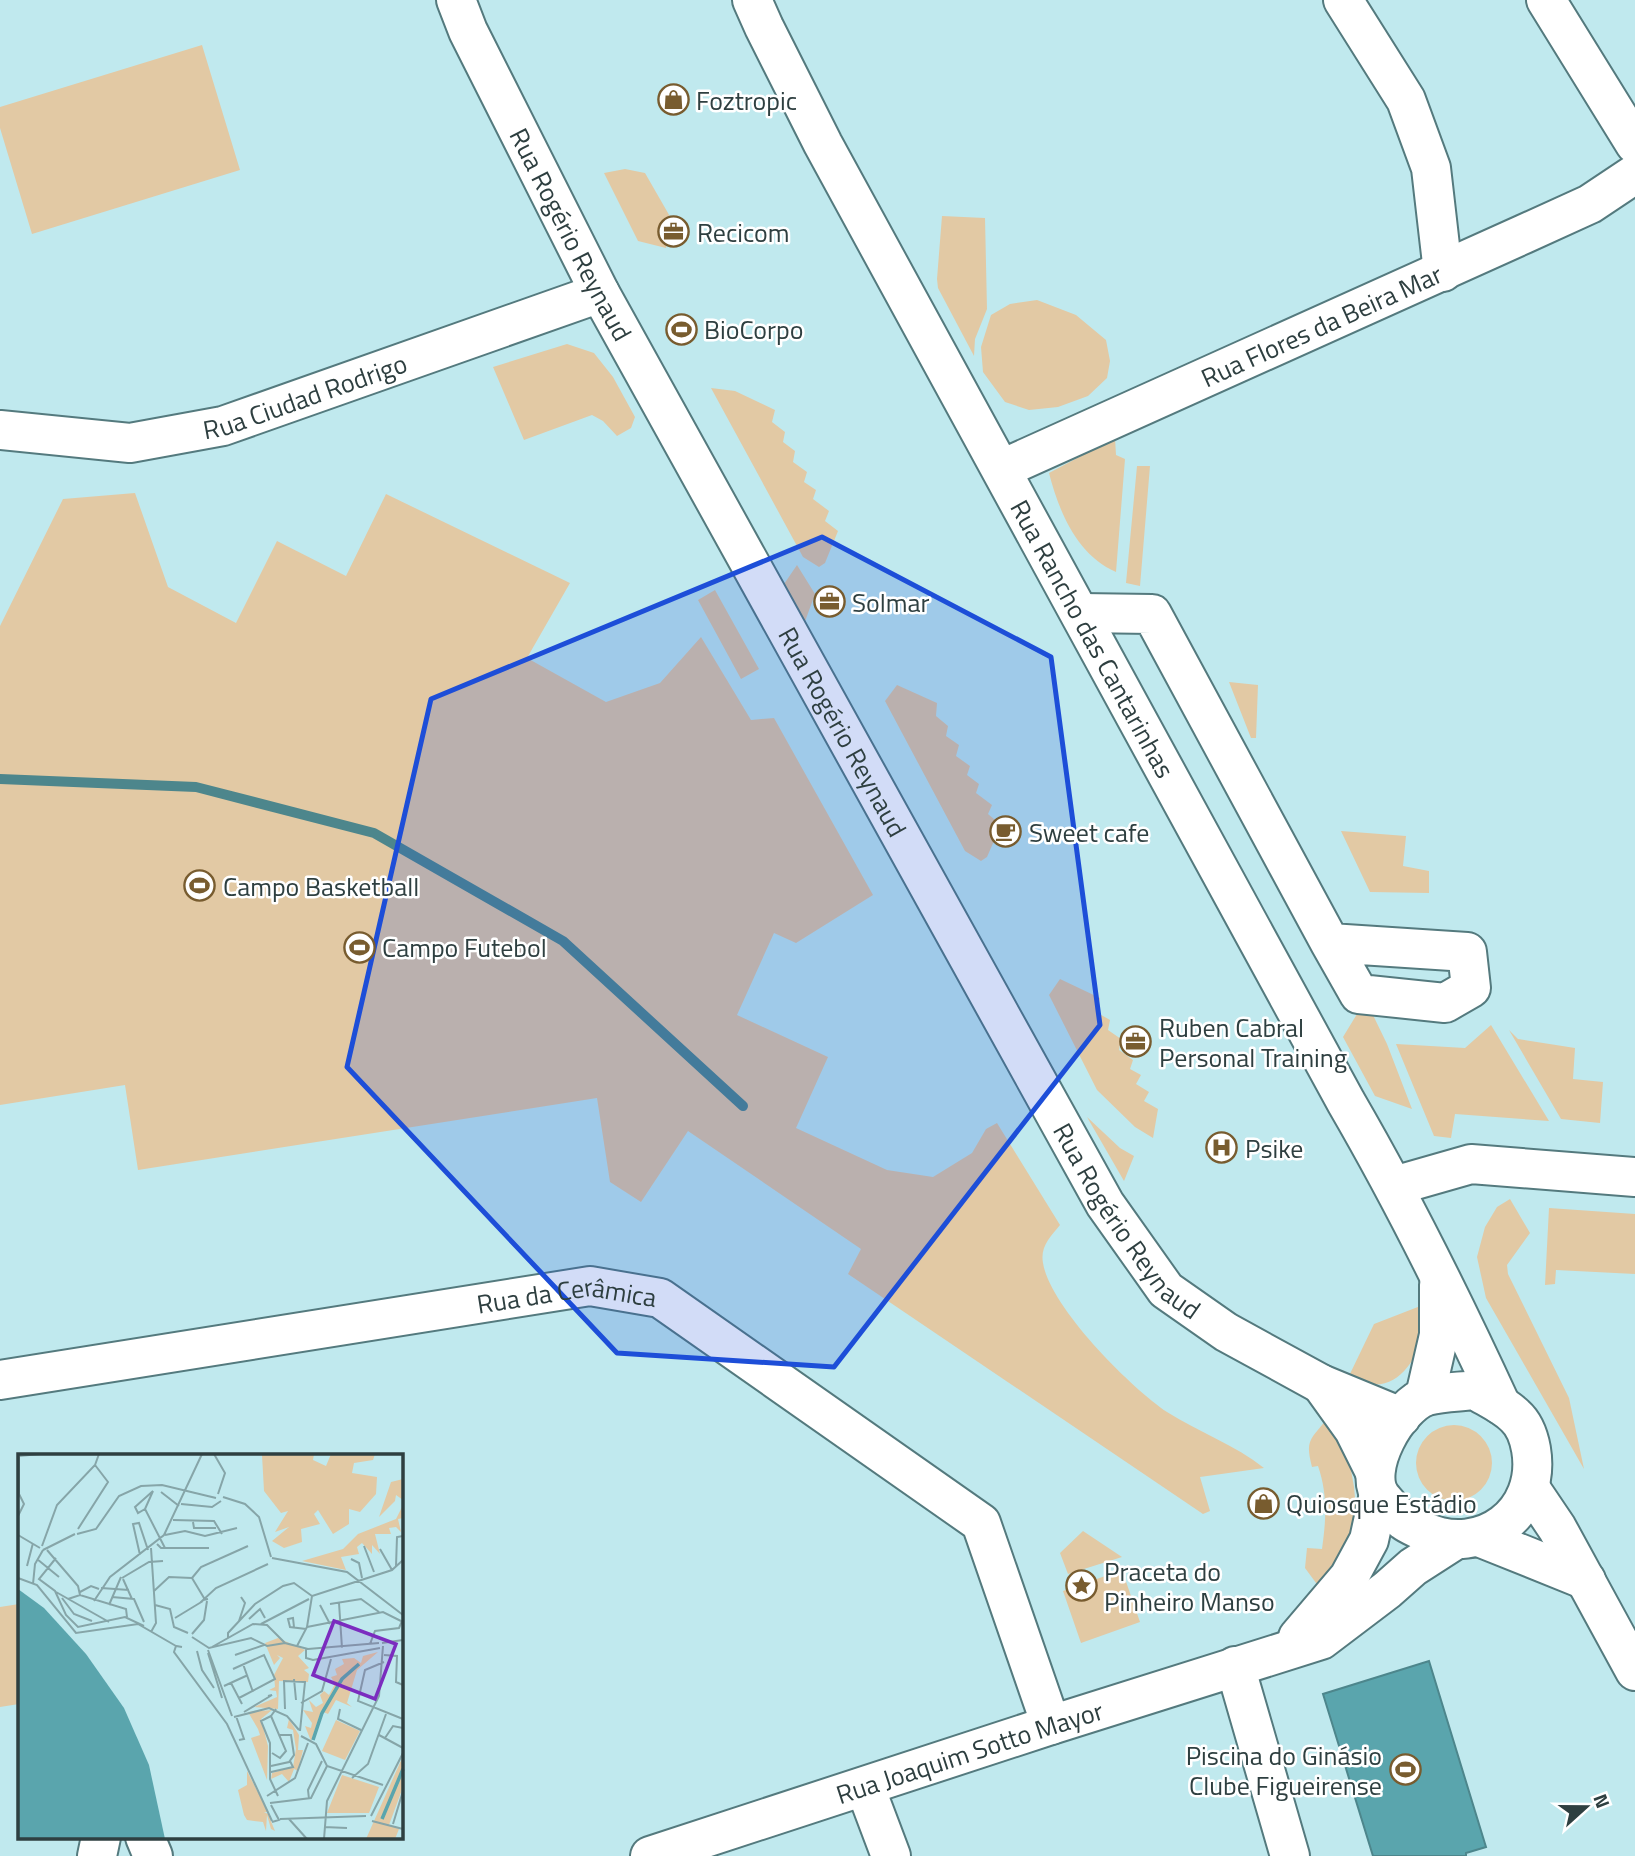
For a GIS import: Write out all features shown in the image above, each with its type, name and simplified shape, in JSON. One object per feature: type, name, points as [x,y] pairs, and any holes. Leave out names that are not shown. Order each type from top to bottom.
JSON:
[{"type":"street","name":"Rua Rogério Reynaud","points":[[456,0],[468,30],[600,293],[1105,1204],[1166,1290],[1226,1332],[1321,1384],[1413,1407]]},
{"type":"street","name":"Rua Rancho das Cantarinhas","points":[[752,0],[823,144],[1394,1186],[1440,1274],[1501,1405]]},
{"type":"street","points":[[1343,0],[1406,100],[1431,168],[1443,272]]},
{"type":"street","points":[[1546,0],[1635,144]]},
{"type":"street","name":"Rua Flores da Beira Mar","points":[[1002,469],[1590,204],[1635,174]]},
{"type":"street","name":"Rua Ciudad Rodrigo","points":[[0,430],[130,443],[223,426],[600,293]]},
{"type":"street","points":[[1081,613],[1152,614],[1330,943]]},
{"type":"street","points":[[1394,1186],[1471,1164],[1635,1177]]},
{"type":"street","name":"Rua Rancho das Cantarinhas","points":[[1413,1407],[1439,1335],[1440,1274]]},
{"type":"street","name":"Rua da Cerâmica","points":[[0,1380],[590,1286],[660,1298],[981,1523],[1051,1725]]},
{"type":"street","name":"Rua Rogério Reynaud","points":[[1321,1384],[1354,1430],[1377,1483]]},
{"type":"street","points":[[1287,1649],[1349,1577],[1370,1540],[1386,1436],[1413,1407],[1475,1390],[1517,1417],[1529,1439],[1533,1463],[1530,1488],[1519,1510],[1501,1526],[1467,1538]]},
{"type":"street","points":[[1377,1483],[1404,1522],[1430,1534],[1467,1538],[1586,1580]]},
{"type":"street","points":[[1530,1488],[1557,1528],[1635,1671]]},
{"type":"street","name":"Rua Joaquim Sotto Mayor","points":[[650,1856],[1321,1640],[1413,1567],[1467,1538]]},
{"type":"street","points":[[1235,1666],[1290,1856]]},
{"type":"street","points":[[865,1787],[891,1856]]},
{"type":"street","points":[[146,1839],[153,1856]]},
{"type":"highlighted area","points":[[822,537],[1051,657],[1100,1025],[834,1367],[617,1353],[347,1067],[431,699]]},
{"type":"shaded area","points":[[202,45],[240,170],[32,234],[0,128],[0,107]]},
{"type":"shaded area","points":[[625,169],[645,173],[672,220],[666,248],[638,241],[604,173]]},
{"type":"shaded area","points":[[942,216],[985,218],[987,309],[975,339],[974,356],[938,288]]},
{"type":"shaded area","points":[[1037,300],[1076,315],[1106,340],[1110,361],[1107,378],[1088,396],[1058,407],[1029,410],[1005,402],[983,372],[981,347],[991,315],[1010,304]]},
{"type":"shaded area","points":[[567,344],[594,353],[613,377],[635,417],[631,428],[617,436],[603,421],[592,415],[524,440],[493,367]]},
{"type":"shaded area","points":[[711,388],[735,391],[775,410],[772,422],[785,432],[783,442],[795,451],[793,462],[807,472],[804,482],[816,490],[813,499],[829,511],[825,521],[838,531],[825,563],[819,567],[803,557]]},
{"type":"shaded area","points":[[1115,438],[1116,455],[1125,459],[1116,572],[1090,555],[1080,543],[1064,517],[1049,473]]},
{"type":"shaded area","points":[[1137,466],[1150,466],[1140,586],[1126,583]]},
{"type":"shaded area","points":[[135,493],[168,587],[236,623],[277,541],[346,576],[386,494],[570,583],[527,658],[606,702],[660,683],[701,637],[751,720],[774,718],[873,895],[796,943],[774,933],[737,1015],[828,1057],[796,1128],[887,1170],[933,1177],[972,1153],[986,1129],[997,1123],[1060,1225],[1049,1238],[1042,1257],[1049,1281],[1076,1323],[1113,1365],[1151,1400],[1264,1468],[1200,1477],[1210,1511],[1203,1514],[848,1274],[861,1249],[688,1131],[641,1202],[610,1182],[597,1098],[138,1170],[125,1085],[0,1105],[0,626],[63,499]]},
{"type":"shaded area","points":[[797,565],[815,594],[803,627],[782,587]]},
{"type":"shaded area","points":[[715,590],[759,669],[741,679],[698,600]]},
{"type":"shaded area","points":[[1229,682],[1258,685],[1256,738],[1251,738]]},
{"type":"shaded area","points":[[897,685],[937,703],[936,716],[948,726],[946,736],[959,745],[956,756],[970,766],[967,775],[979,784],[976,793],[992,805],[988,814],[1001,825],[987,857],[981,861],[965,851],[885,701]]},
{"type":"shaded area","points":[[1341,831],[1406,836],[1403,866],[1429,871],[1429,893],[1370,892]]},
{"type":"shaded area","points":[[1060,979],[1100,998],[1096,1012],[1110,1020],[1108,1030],[1121,1039],[1119,1050],[1133,1060],[1130,1069],[1141,1075],[1136,1084],[1149,1092],[1144,1101],[1158,1109],[1153,1138],[1135,1127],[1097,1090],[1049,995]]},
{"type":"shaded area","points":[[1372,1013],[1412,1109],[1375,1096],[1343,1037],[1357,1014]]},
{"type":"shaded area","points":[[1491,1025],[1549,1121],[1455,1114],[1451,1138],[1434,1136],[1396,1044],[1465,1048]]},
{"type":"shaded area","points":[[1509,1030],[1518,1039],[1575,1048],[1573,1079],[1603,1082],[1600,1123],[1561,1119]]},
{"type":"shaded area","points":[[1087,1117],[1120,1148],[1134,1156],[1124,1181]]},
{"type":"shaded area","points":[[1510,1199],[1530,1233],[1507,1265],[1508,1274],[1569,1398],[1584,1469],[1486,1298],[1477,1257],[1485,1227],[1497,1207]]},
{"type":"shaded area","points":[[1549,1208],[1635,1214],[1635,1274],[1556,1270],[1555,1284],[1545,1285]]},
{"type":"shaded area","points":[[1423,1305],[1424,1326],[1417,1352],[1398,1377],[1380,1384],[1366,1384],[1348,1378],[1374,1324]]},
{"type":"shaded area","points":[[1327,1419],[1346,1442],[1358,1530],[1319,1587],[1305,1568],[1307,1548],[1322,1549],[1325,1518],[1321,1477],[1318,1466],[1312,1467],[1309,1445]]},
{"type":"shaded area","points":[[1454,1425],[1468,1428],[1481,1436],[1489,1449],[1492,1463],[1489,1477],[1481,1490],[1468,1498],[1454,1501],[1440,1498],[1427,1490],[1419,1477],[1416,1463],[1419,1449],[1427,1436],[1440,1428]]},
{"type":"shaded area","points":[[1083,1531],[1122,1557],[1068,1574],[1060,1553]]},
{"type":"shaded area","points":[[1122,1570],[1140,1622],[1081,1643],[1063,1591]]},
{"type":"shaded area","points":[[18,1604],[18,1704],[0,1707],[0,1607]]},
{"type":"water","name":"Piscina do Ginásio Clube Figueirense","points":[[1429,1661],[1486,1847],[1466,1853],[1466,1856],[1373,1856],[1323,1694]]},
{"type":"waterway","points":[[0,779],[196,787],[374,833],[563,941],[743,1106]]},
{"type":"place","name":"Foztropic","points":[[673,100]]},
{"type":"place","name":"Recicom","points":[[674,232]]},
{"type":"place","name":"BioCorpo","points":[[681,329]]},
{"type":"place","name":"Solmar","points":[[829,602]]},
{"type":"place","name":"Sweet cafe","points":[[1006,832]]},
{"type":"place","name":"Campo Basketball","points":[[200,886]]},
{"type":"place","name":"Campo Futebol","points":[[359,947]]},
{"type":"place","name":"Ruben Cabral Personal Training","points":[[1136,1042]]},
{"type":"place","name":"Psike","points":[[1222,1148]]},
{"type":"place","name":"Quiosque Estádio","points":[[1263,1503]]},
{"type":"place","name":"Praceta do Pinheiro Manso","points":[[1081,1586]]},
{"type":"place","name":"Piscina do Ginásio Clube Figueirense","points":[[1405,1770]]}]
